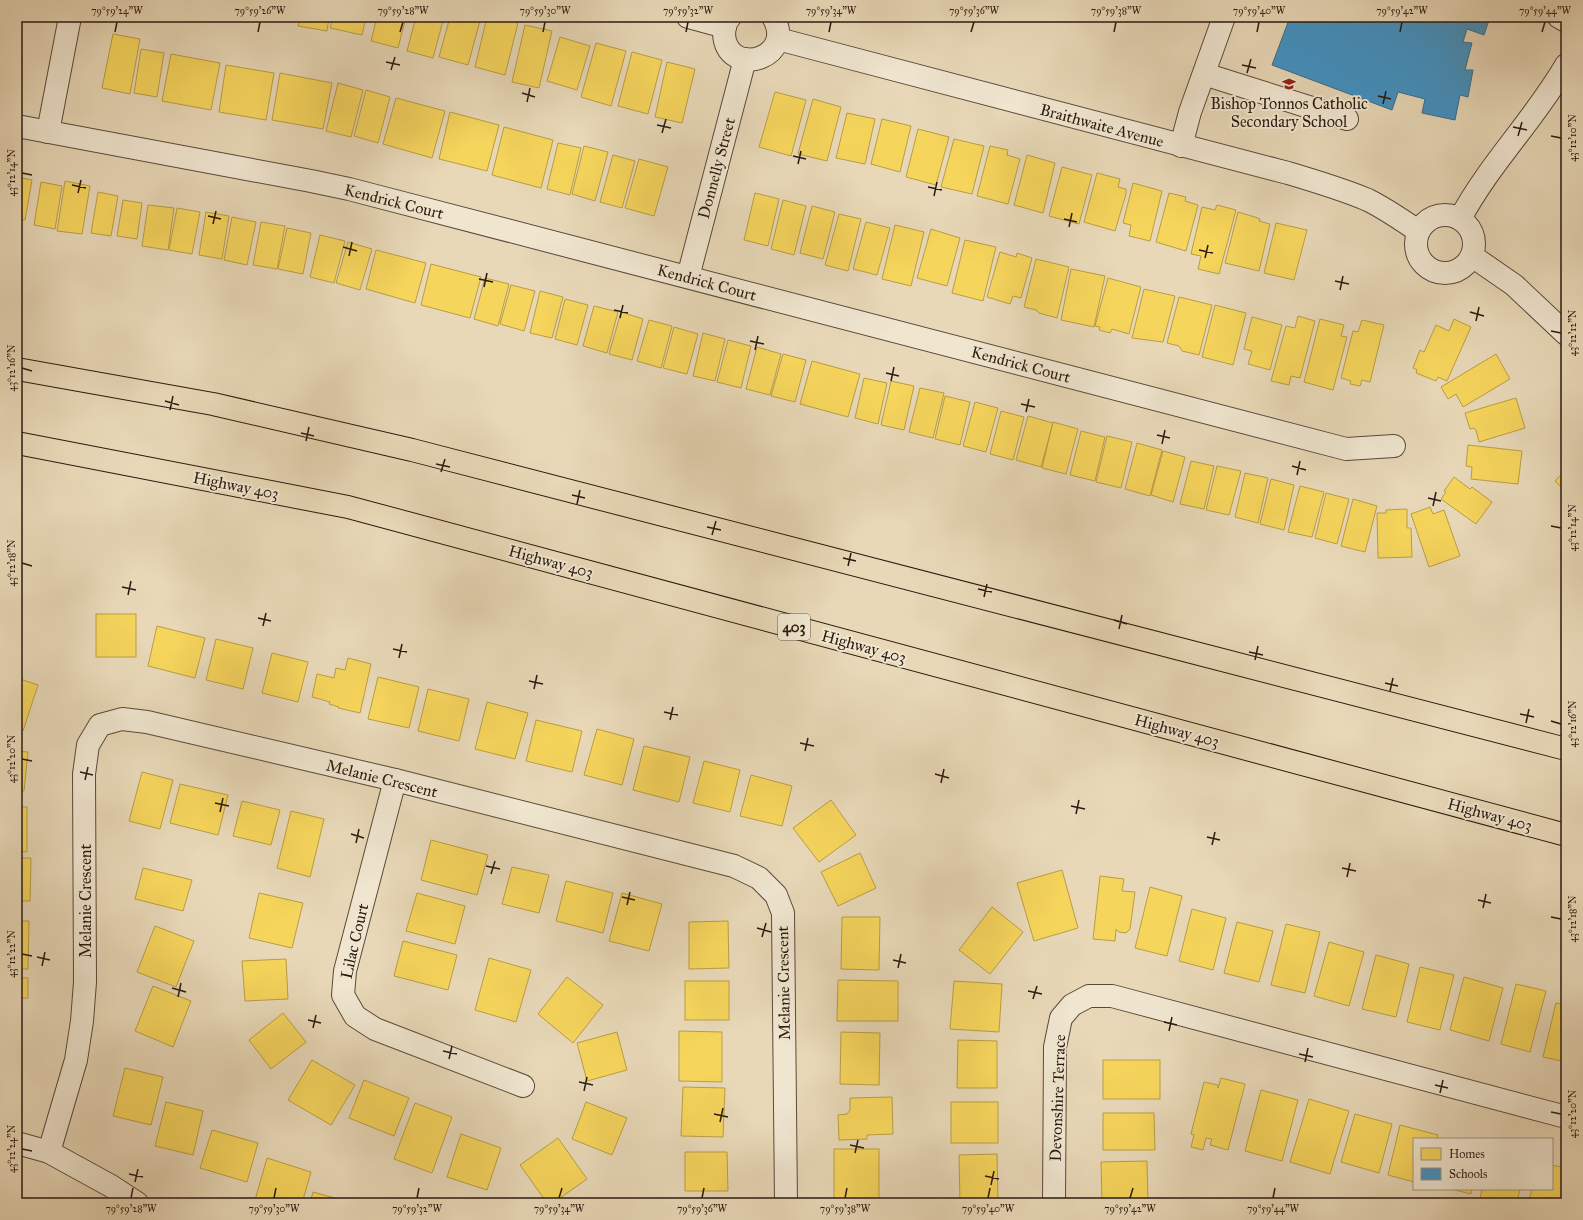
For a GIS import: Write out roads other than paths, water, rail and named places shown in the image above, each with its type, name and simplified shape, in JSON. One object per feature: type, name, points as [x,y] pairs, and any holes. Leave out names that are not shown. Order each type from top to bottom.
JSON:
[{"type":"highway","points":[[17,369],[213,404],[412,450],[1566,749]]},
{"type":"highway","name":"Highway 403","points":[[17,444],[348,507],[1566,835]]},
{"type":"street","points":[[48,132],[70,17]]},
{"type":"street","points":[[688,17],[727,22],[724,35],[726,44],[731,51],[738,57],[755,60],[762,58],[774,47],[778,39],[778,31],[773,17]]},
{"type":"street","points":[[1180,146],[1224,17]]},
{"type":"street","points":[[1559,17],[1566,21]]},
{"type":"street","name":"Braithwaite Avenue","points":[[778,39],[1180,146],[1288,173],[1368,200],[1394,214],[1418,231]]},
{"type":"street","name":"Donnelly Street","points":[[688,277],[744,59]]},
{"type":"street","points":[[1460,219],[1472,196],[1550,91],[1566,65]]},
{"type":"street","points":[[1204,74],[1347,119]]},
{"type":"street","name":"Kendrick Court","points":[[17,126],[311,181],[688,277],[1346,449],[1394,446]]},
{"type":"street","points":[[1441,215],[1460,219],[1472,232],[1474,241],[1472,256],[1464,267],[1453,272],[1442,274],[1431,271],[1418,258],[1415,249],[1415,240],[1418,231],[1424,223],[1441,215]]},
{"type":"street","points":[[1472,256],[1514,285],[1566,334]]},
{"type":"street","name":"Melanie Crescent","points":[[49,1152],[76,1060],[82,1020],[85,982],[84,774],[88,745],[100,725],[122,719],[147,722],[395,780],[734,866],[759,878],[776,895],[783,913],[786,1203]]},
{"type":"street","name":"Lilac Court","points":[[395,780],[345,971],[343,995],[355,1016],[375,1029],[523,1086]]},
{"type":"street","name":"Devonshire Terrace","points":[[1054,1203],[1056,1047],[1061,1018],[1072,1005],[1089,996],[1112,996],[1566,1118]]},
{"type":"street","points":[[17,1143],[49,1152],[111,1186],[137,1203]]},
{"type":"place","name":"Bishop Tonnos Catholic Secondary School","points":[[1289,84]]}]
